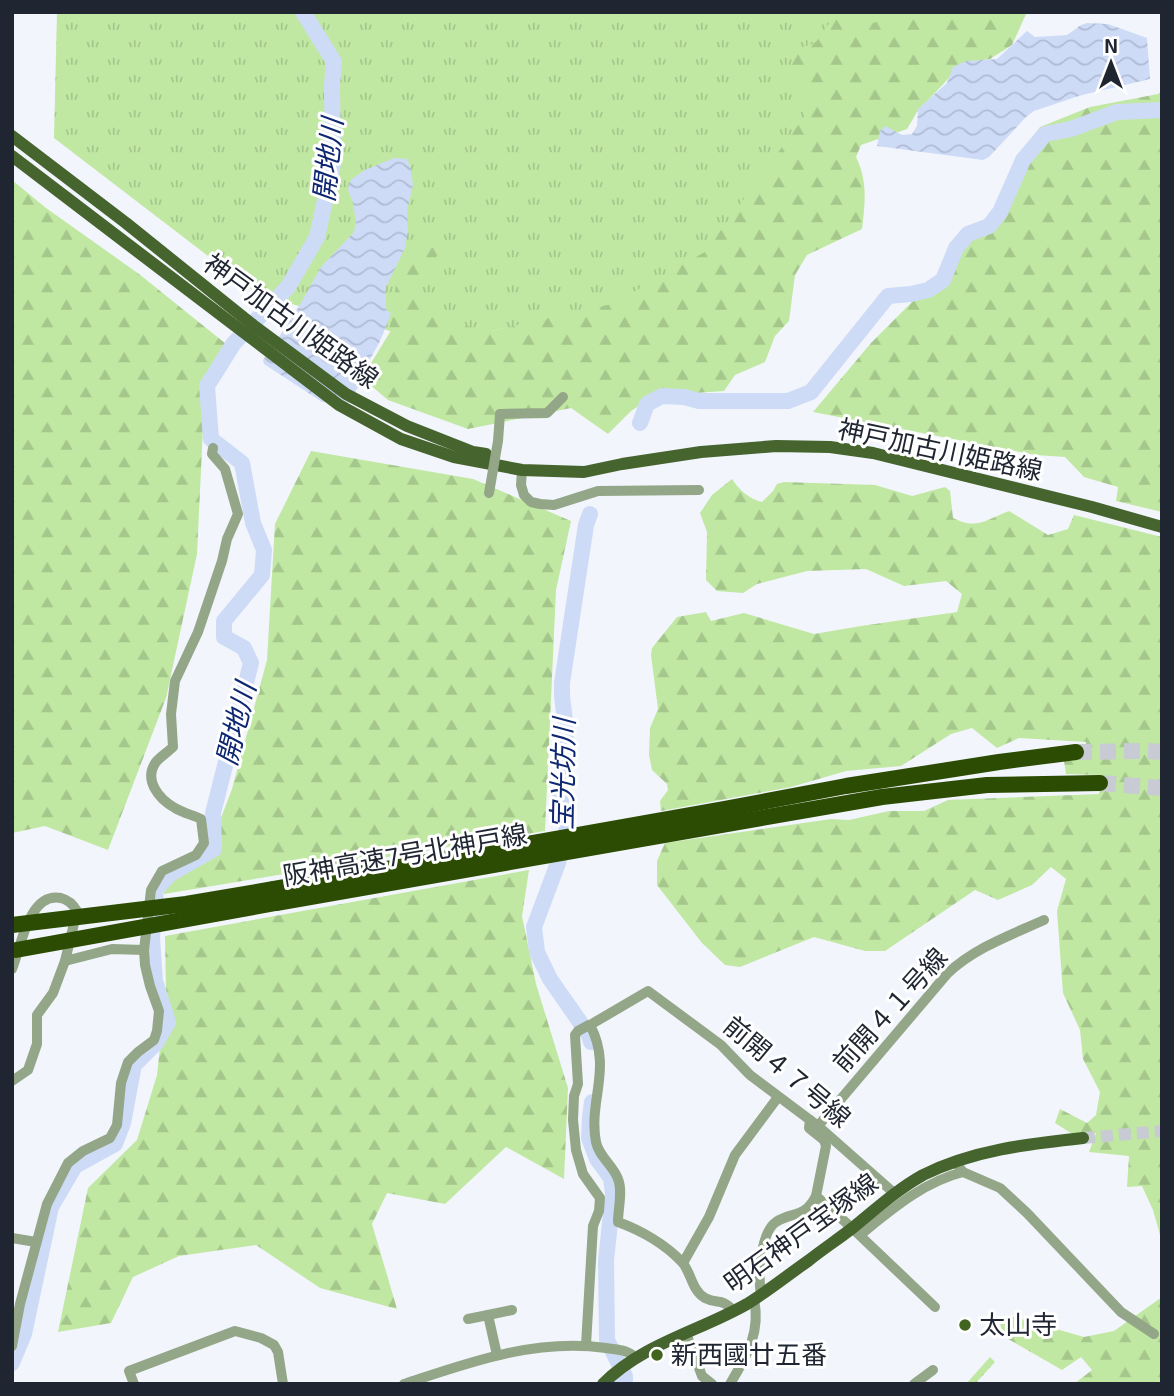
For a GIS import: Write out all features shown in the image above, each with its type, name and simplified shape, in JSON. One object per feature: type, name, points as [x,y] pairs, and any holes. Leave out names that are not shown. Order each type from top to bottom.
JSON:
[{"type":"highway","name":"阪神高速7号北神戸線","points":[[726,816],[846,786],[1076,752]]},
{"type":"highway","name":"阪神高速7号北神戸線","points":[[14,956],[95,934],[275,896],[726,816],[960,788],[1007,784],[1100,783]]},
{"type":"highway","name":"阪神高速7号北神戸線","points":[[12,925],[275,896]]},
{"type":"main road","name":"神戸加古川姫路線","points":[[12,136],[126,223],[222,309],[339,405],[362,410],[473,452],[526,462],[622,464]]},
{"type":"main road","name":"神戸加古川姫路線","points":[[12,156],[222,309]]},
{"type":"main road","name":"神戸加古川姫路線","points":[[362,410],[401,439],[454,457],[522,470],[584,472],[701,452],[776,446],[830,447],[873,453],[1162,527]]},
{"type":"main road","name":"明石神戸宝塚線","points":[[603,1384],[626,1365],[758,1297],[856,1231],[894,1193],[924,1175],[959,1167],[976,1154],[1083,1138]]},
{"type":"street","points":[[489,493],[500,414],[547,413],[564,397]]},
{"type":"street","points":[[12,1346],[20,1304],[47,1204],[68,1163],[110,1138],[117,1125],[121,1083],[128,1062],[153,1040],[158,1031],[159,1011],[150,986],[144,950],[151,890],[162,872],[196,855],[204,843],[201,820],[163,800],[153,788],[152,771],[157,762],[173,747],[171,714],[175,681],[198,632],[227,539],[238,514],[225,469],[212,454],[212,448]]},
{"type":"street","points":[[522,470],[521,485],[524,495],[531,502],[540,505],[554,505],[598,491],[699,490]]},
{"type":"street","points":[[12,1081],[28,1070],[37,1044],[37,1015],[52,993],[65,961],[77,911],[73,904],[56,897],[38,904],[14,956]]},
{"type":"street","name":"前開４１号線","points":[[814,1123],[960,962],[1044,920]]},
{"type":"street","points":[[65,961],[112,949],[144,950]]},
{"type":"street","name":"前開４７号線","points":[[683,1263],[650,1237],[618,1222],[618,1180],[597,1144],[595,1124],[601,1068],[590,1025],[648,991],[721,1045],[750,1075],[814,1123],[894,1193]]},
{"type":"street","points":[[586,1345],[593,1226],[599,1211],[600,1198],[583,1174],[576,1150],[573,1119],[578,1084],[575,1035],[589,1025]]},
{"type":"street","points":[[734,1311],[725,1303],[705,1298],[694,1285],[683,1263],[709,1217],[735,1155],[778,1097]]},
{"type":"street","points":[[730,1384],[753,1340],[766,1237],[776,1222],[809,1208],[816,1196],[826,1146],[824,1140],[809,1128],[814,1123]]},
{"type":"street","points":[[856,1231],[924,1188],[951,1175],[959,1167],[1000,1188],[1121,1312],[1154,1334]]},
{"type":"street","points":[[816,1196],[935,1307]]},
{"type":"street","points":[[12,1238],[36,1242]]},
{"type":"street","points":[[468,1319],[512,1310]]},
{"type":"street","points":[[488,1315],[496,1355]]},
{"type":"street","points":[[135,1384],[129,1371],[234,1331],[261,1338],[275,1345],[283,1384]]},
{"type":"street","points":[[686,1333],[702,1376],[712,1384]]},
{"type":"street","points":[[404,1384],[496,1355],[561,1345],[586,1345],[629,1351],[626,1365]]},
{"type":"street","points":[[914,1384],[933,1370]]},
{"type":"green space","points":[[57,12],[932,12],[724,282],[434,343],[259,295],[54,138]]},
{"type":"green space","points":[[884,12],[1029,12],[1012,45],[990,59],[963,63],[917,112],[907,129],[861,145],[856,157],[864,184],[862,229],[807,255],[795,275],[789,321],[775,336],[765,362],[735,375],[724,391],[654,396],[631,411],[608,434],[571,408],[468,429],[388,400],[362,378],[390,332],[398,268],[409,243],[441,249],[420,284],[421,296],[452,323],[491,331],[612,304],[705,252],[804,117],[805,98],[790,69],[797,50],[816,42],[832,19],[874,23],[880,20]]},
{"type":"green space","points":[[1162,91],[1162,512],[1116,501],[1118,487],[1084,477],[1065,457],[1036,455],[813,412],[871,343],[914,300],[949,273],[970,238],[1000,209],[1026,146],[1040,127],[1090,107]]},
{"type":"green space","points":[[12,180],[46,208],[139,274],[226,344],[204,407],[197,554],[166,698],[108,850],[45,826],[12,833]]},
{"type":"green space","points":[[311,451],[473,479],[571,521],[556,590],[545,831],[164,894],[164,884],[208,852],[232,789],[267,660],[275,524]]},
{"type":"green space","points":[[732,479],[745,494],[762,502],[777,484],[784,482],[875,485],[912,496],[945,487],[950,491],[953,518],[961,522],[981,522],[1009,511],[1048,535],[1068,529],[1074,515],[1162,537],[1162,1242],[1153,1210],[1142,1186],[1127,1187],[1129,1156],[1089,1152],[1096,1133],[1074,1135],[1055,1123],[1060,1109],[1087,1123],[1096,1115],[1100,1092],[1083,1059],[1080,1030],[1063,993],[1057,911],[1066,879],[1051,867],[1032,885],[998,900],[975,890],[885,951],[865,951],[814,937],[740,967],[725,965],[702,943],[657,885],[657,861],[665,843],[831,819],[849,820],[889,811],[924,811],[948,800],[1099,794],[1100,775],[1066,774],[1064,761],[1087,758],[1086,742],[1019,738],[997,748],[972,728],[951,734],[901,766],[846,771],[791,787],[661,811],[660,801],[668,790],[667,784],[652,770],[649,755],[650,728],[658,709],[651,655],[652,648],[677,617],[706,612],[711,621],[744,613],[814,634],[957,612],[962,594],[946,581],[904,586],[866,569],[807,571],[757,584],[743,593],[717,591],[706,580],[707,532],[700,513],[712,495]]},
{"type":"green space","points":[[529,870],[522,916],[536,984],[568,1088],[564,1179],[506,1147],[445,1204],[387,1193],[372,1224],[397,1309],[320,1288],[256,1245],[179,1256],[133,1277],[111,1323],[58,1332],[88,1188],[137,1140],[157,1075],[166,994],[165,936]]},
{"type":"green space","points":[[1162,1297],[1162,1384],[1074,1384],[1092,1370],[1081,1357],[1062,1370],[1003,1336],[999,1318],[1014,1317],[1084,1337],[1114,1331]]},
{"type":"green space","points":[[990,1357],[995,1362],[975,1384],[966,1384]]},
{"type":"water","points":[[1087,23],[1108,24],[1147,38],[1150,79],[1082,95],[1034,111],[983,160],[877,146],[880,131],[885,126],[902,135],[912,134],[917,126],[918,109],[947,83],[953,67],[966,61],[997,59],[1027,31],[1035,37],[1067,35]]},
{"type":"water","points":[[394,158],[407,159],[413,185],[407,210],[408,231],[405,248],[386,287],[386,309],[391,314],[365,367],[362,385],[356,390],[352,403],[322,402],[264,364],[263,360],[294,315],[321,267],[354,232],[356,222],[348,190],[349,183],[365,170]]},
{"type":"waterway","name":"開地川","points":[[12,1363],[24,1334],[51,1207],[75,1166],[115,1144],[123,1123],[134,1065],[156,1043],[168,1022],[155,981],[152,938],[156,889],[170,874],[214,849],[213,813],[251,663],[244,648],[224,637],[224,621],[262,575],[264,550],[253,523],[242,463],[211,439],[207,386],[234,343],[288,287],[317,237],[333,164],[334,62],[303,12]]},
{"type":"waterway","name":"宝光坊川","points":[[640,423],[647,404],[662,396],[699,401],[788,401],[811,392],[888,296],[928,290],[943,280],[956,248],[968,234],[989,226],[1000,212],[1023,160],[1045,134],[1071,129],[1117,112],[1162,110]]},
{"type":"waterway","name":"宝光坊川","points":[[590,514],[586,525],[562,683],[566,747],[558,787],[567,828],[558,863],[534,927],[537,952],[550,979],[589,1035],[591,1042]]},
{"type":"waterway","name":"宝光坊川","points":[[592,1102],[589,1138],[597,1159],[611,1178],[613,1194],[606,1261],[607,1340],[625,1376],[622,1384]]},
{"type":"tunnel","points":[[1076,752],[1162,752]]},
{"type":"tunnel","points":[[1100,783],[1162,788]]},
{"type":"tunnel","points":[[1083,1138],[1162,1131]]},
{"type":"place","name":"太山寺","points":[[965,1325]]},
{"type":"place","name":"新西國廿五番","points":[[657,1355]]}]
